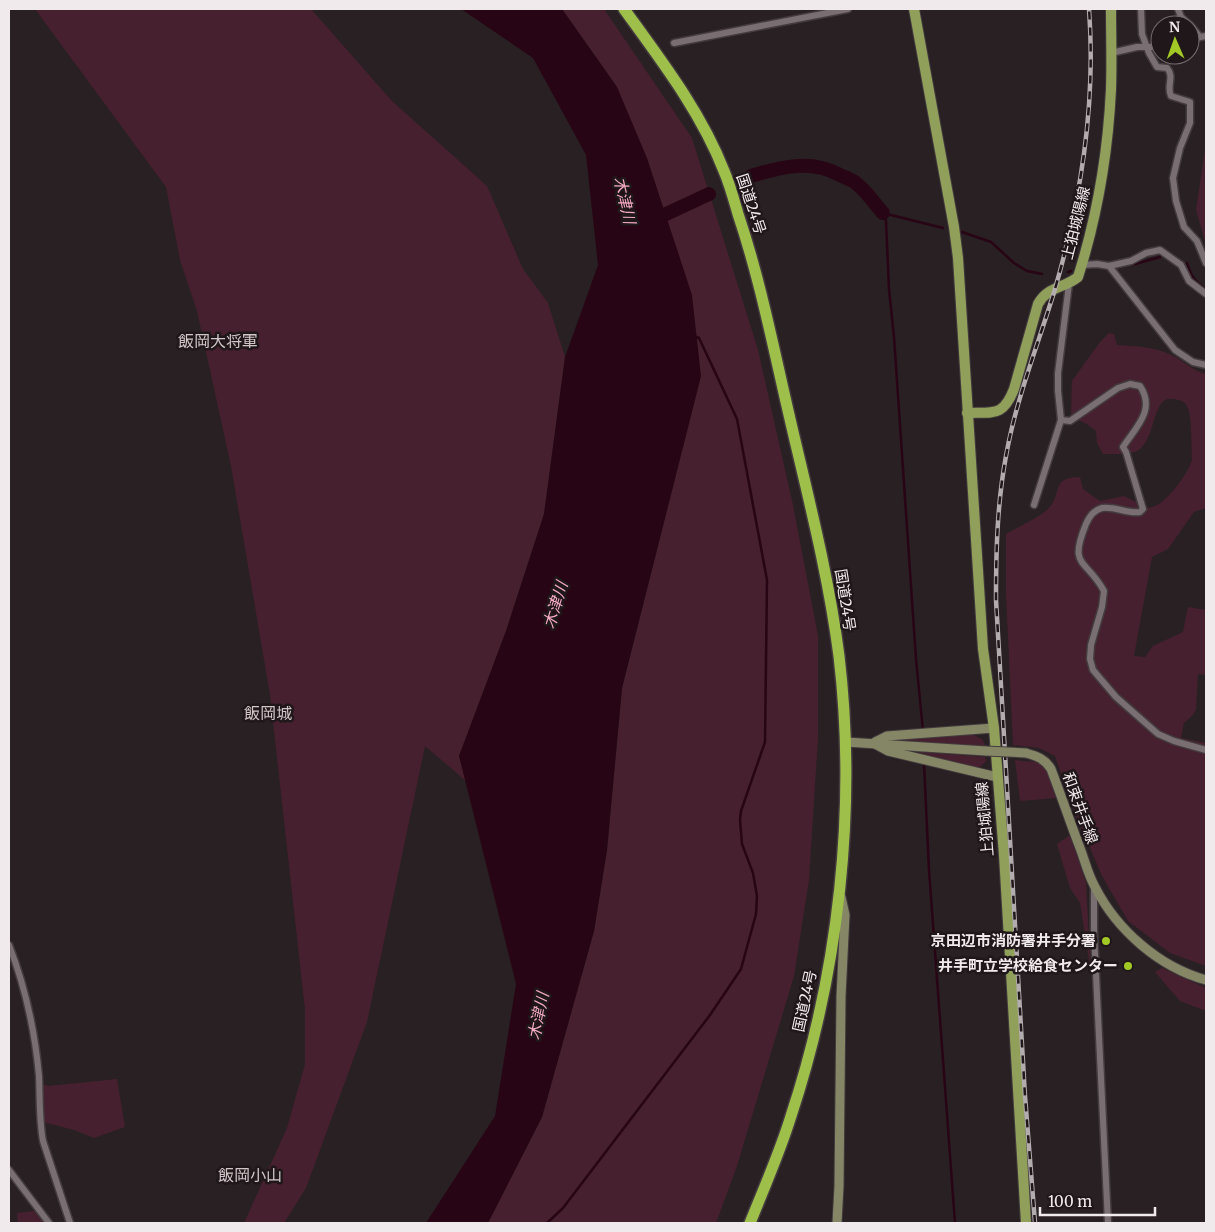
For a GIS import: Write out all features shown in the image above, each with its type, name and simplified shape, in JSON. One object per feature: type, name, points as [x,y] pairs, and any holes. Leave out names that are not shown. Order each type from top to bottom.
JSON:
[{"type":"highway","name":"国道24号","points":[[624,9],[664,63],[705,131],[725,172],[750,251],[827,577],[839,657],[846,742],[845,822],[833,939],[823,994],[792,1116],[750,1223]]},
{"type":"main road","name":"上狛城陽線","points":[[914,9],[958,258],[983,649],[994,728],[1004,855],[1026,1223]]},
{"type":"main road","name":"上狛城陽線","points":[[1069,284],[1078,277],[1082,265],[1102,175],[1111,90],[1111,9]]},
{"type":"main road","points":[[967,413],[1002,410],[1009,402],[1038,304],[1046,292],[1069,284]]},
{"type":"main road","points":[[873,743],[888,736],[994,728]]},
{"type":"main road","name":"和束井手線","points":[[846,742],[1026,753],[1038,756],[1047,762],[1051,769],[1094,886],[1111,915],[1144,947],[1166,963],[1192,976],[1206,980]]},
{"type":"main road","points":[[873,743],[888,751],[997,776]]},
{"type":"main road","points":[[837,1223],[841,996],[845,915],[839,892]]},
{"type":"street","points":[[674,43],[848,9]]},
{"type":"street","points":[[1141,9],[1142,34],[1146,46],[1157,68],[1167,68],[1170,71],[1172,77],[1168,84],[1171,96],[1190,102],[1190,124],[1180,148],[1173,178],[1176,200],[1184,227],[1197,241],[1206,263]]},
{"type":"street","points":[[1111,52],[1150,46]]},
{"type":"street","points":[[1082,265],[1096,264],[1109,266],[1131,261],[1146,253],[1160,250],[1181,265],[1189,281],[1206,294]]},
{"type":"street","points":[[1109,266],[1175,350],[1193,362],[1206,365]]},
{"type":"street","points":[[1034,505],[1061,420],[1058,373],[1069,284]]},
{"type":"street","points":[[1061,420],[1070,421],[1118,388],[1130,384],[1140,386],[1146,394],[1145,413],[1123,447],[1143,509],[1140,512],[1134,513],[1108,508],[1096,510],[1088,519],[1078,548],[1078,554],[1082,563],[1104,591],[1102,607],[1091,645],[1090,659],[1093,670],[1116,697],[1158,734],[1174,742],[1206,750]]},
{"type":"street","points":[[1094,886],[1094,933],[1108,1223]]},
{"type":"street","points":[[9,945],[12,966],[30,1017],[38,1076],[42,1141],[70,1223]]},
{"type":"street","points":[[9,1170],[49,1223]]},
{"type":"shaded area","points":[[35,9],[311,9],[392,101],[487,186],[523,269],[548,303],[565,357],[544,514],[506,631],[459,756],[466,781],[425,746],[367,1022],[306,1188],[284,1223],[244,1223],[287,1128],[305,1064],[305,1010],[270,695],[231,466],[197,311],[180,260],[166,187]]},
{"type":"shaded area","points":[[562,9],[604,9],[692,138],[758,350],[793,505],[818,636],[818,738],[809,880],[794,976],[737,1166],[716,1223],[488,1223],[542,1117],[594,931],[607,850],[622,688],[701,376],[617,87]]},
{"type":"shaded area","points":[[1206,143],[1206,244],[1196,210]]},
{"type":"shaded area","points":[[1109,333],[1114,334],[1117,345],[1162,351],[1206,374],[1206,508],[1194,512],[1168,549],[1152,557],[1134,656],[1145,657],[1153,646],[1183,632],[1188,607],[1206,610],[1206,675],[1198,674],[1196,709],[1193,715],[1184,723],[1181,738],[1206,743],[1206,966],[1170,953],[1128,921],[1102,876],[1076,815],[1055,756],[1039,748],[1013,745],[1006,594],[1006,534],[1047,510],[1052,505],[1058,488],[1064,480],[1080,477],[1083,489],[1100,501],[1124,496],[1148,508],[1169,496],[1187,471],[1192,460],[1188,407],[1181,401],[1170,399],[1162,402],[1148,439],[1140,449],[1128,453],[1103,454],[1097,443],[1096,431],[1087,424],[1071,417],[1072,381],[1100,342]]},
{"type":"shaded area","points":[[971,734],[982,739],[986,747],[894,740],[894,738]]},
{"type":"shaded area","points":[[919,752],[985,757],[986,761],[979,768],[971,767],[919,756]]},
{"type":"shaded area","points":[[1015,760],[1040,764],[1050,777],[1056,798],[1020,801]]},
{"type":"shaded area","points":[[1070,835],[1086,883],[1091,973],[1080,903],[1070,888],[1057,844]]},
{"type":"shaded area","points":[[1162,968],[1206,988],[1206,1011],[1180,1001],[1155,972]]},
{"type":"shaded area","points":[[117,1079],[125,1127],[94,1138],[74,1130],[43,1122],[41,1083],[48,1086]]},
{"type":"shaded area","points":[[34,1211],[44,1223],[18,1223],[17,1213]]},
{"type":"water","name":"木津川","points":[[461,9],[562,9],[617,87],[647,158],[692,295],[701,376],[622,688],[607,850],[594,931],[542,1117],[488,1223],[426,1223],[495,1116],[516,984],[459,756],[506,631],[544,514],[565,357],[598,265],[586,155],[533,58]]},
{"type":"waterway","points":[[751,176],[796,166],[818,167],[829,170],[861,187],[883,213]]},
{"type":"waterway","points":[[649,222],[709,194]]},
{"type":"waterway","points":[[883,213],[886,221],[889,289],[923,731]]},
{"type":"waterway","points":[[883,213],[943,228]]},
{"type":"waterway","points":[[962,232],[991,242],[1014,263],[1027,271],[1042,274]]},
{"type":"waterway","points":[[1125,265],[1160,257]]},
{"type":"waterway","points":[[1187,263],[1194,278],[1206,289]]},
{"type":"waterway","points":[[547,1223],[563,1208],[710,1015],[741,969],[756,914],[757,896],[753,873],[742,844],[740,820],[741,811],[765,742],[767,580],[737,419],[699,338],[694,336]]},
{"type":"waterway","points":[[924,764],[929,870],[955,1223]]},
{"type":"railway","points":[[1035,1223],[1025,1096],[996,600],[997,546],[1001,492],[1010,435],[1021,393],[1055,289],[1079,186],[1088,115],[1090,80],[1091,44],[1089,9]]},
{"type":"place","name":"京田辺市消防署井手分署","points":[[1106,941]]},
{"type":"place","name":"井手町立学校給食センター","points":[[1128,966]]},
{"type":"district","name":"飯岡大将軍","points":[[218,341]]},
{"type":"district","name":"飯岡城","points":[[268,713]]},
{"type":"district","name":"飯岡小山","points":[[250,1175]]}]
